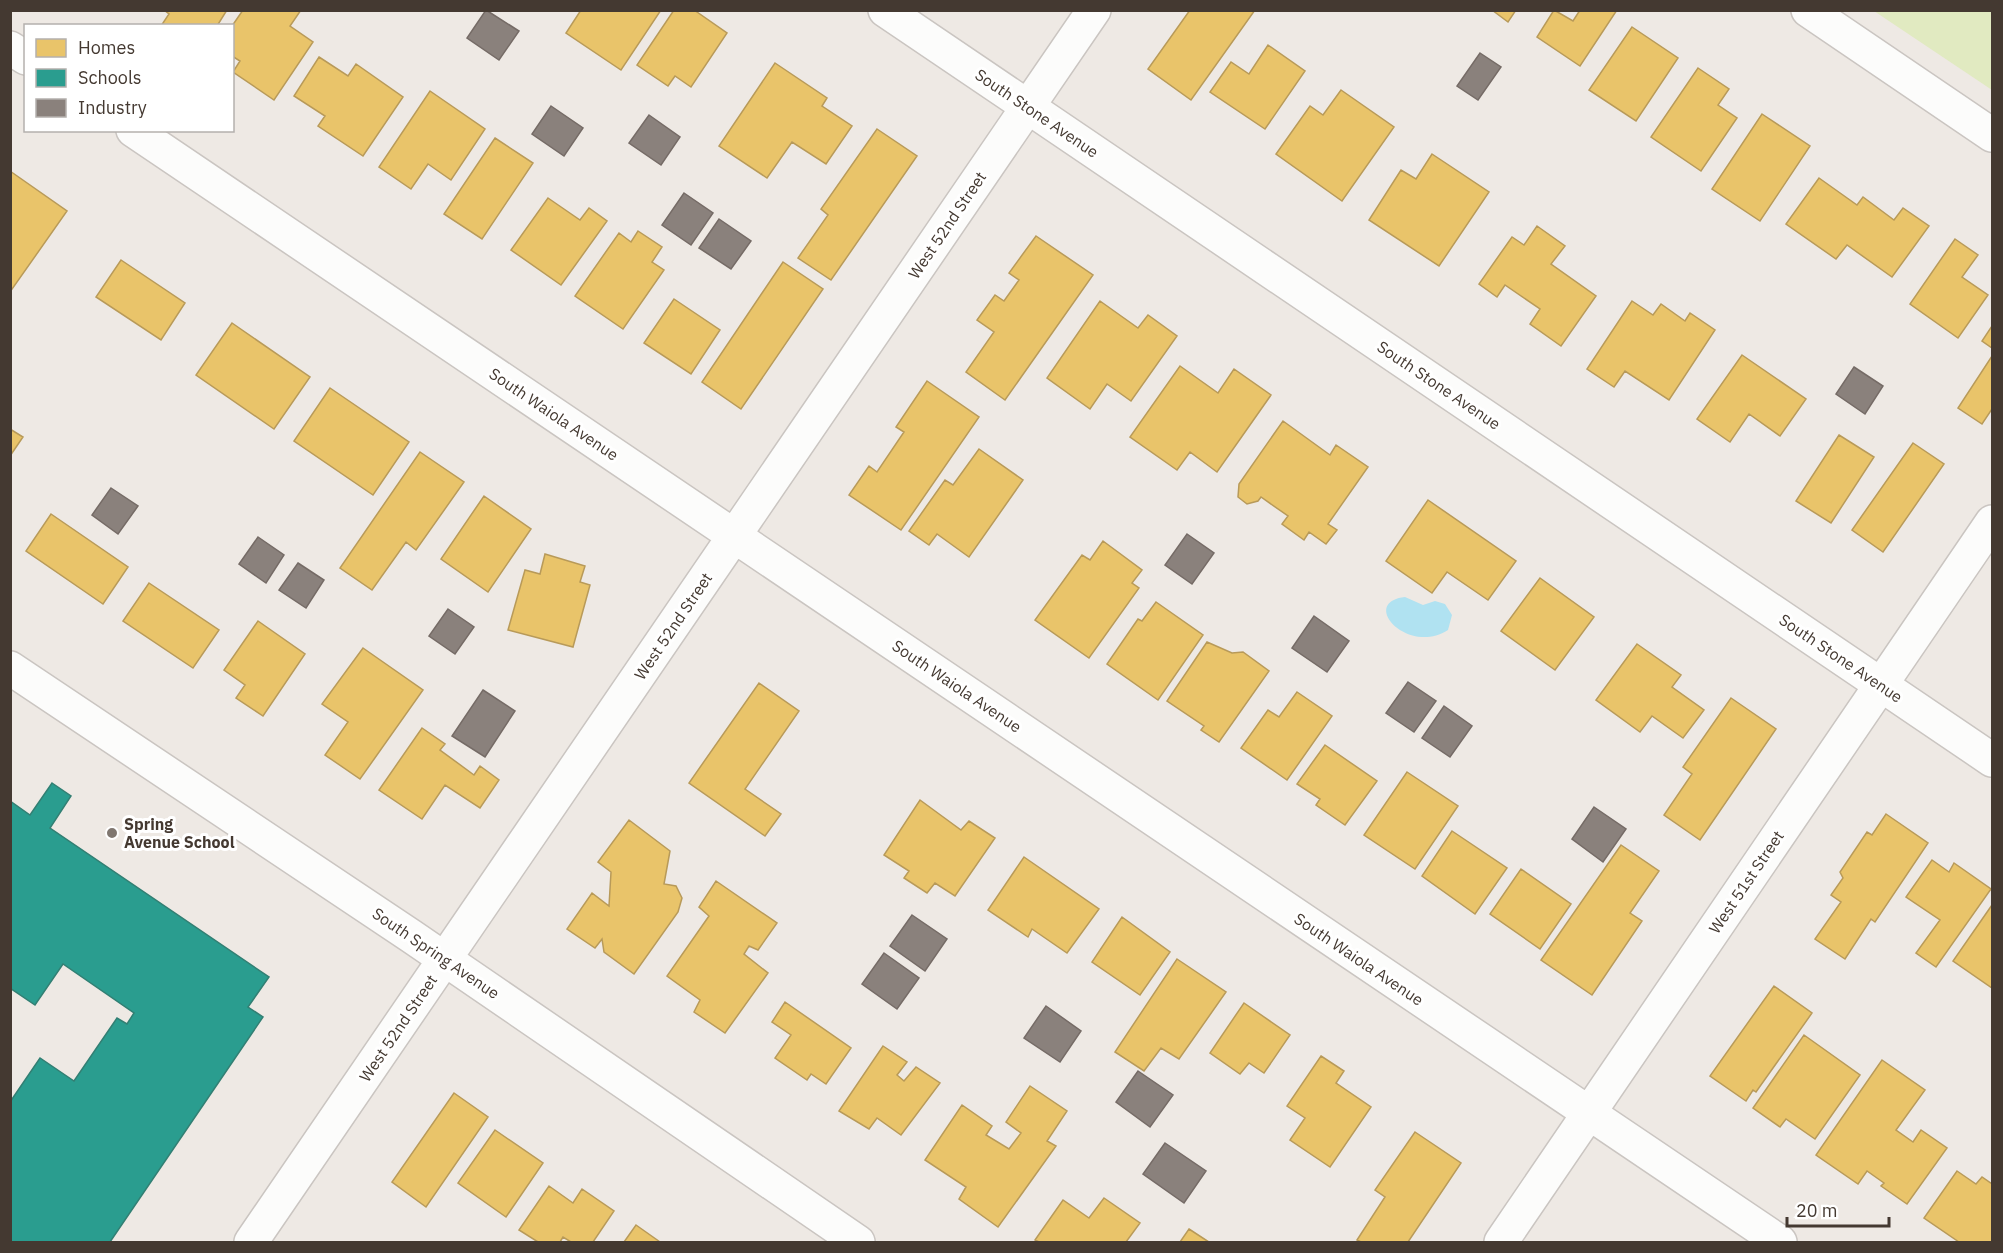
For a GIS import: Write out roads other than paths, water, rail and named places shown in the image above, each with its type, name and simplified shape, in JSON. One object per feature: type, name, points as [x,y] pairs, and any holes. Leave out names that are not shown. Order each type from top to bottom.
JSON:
[{"type":"street","name":"South Stone Avenue","points":[[885,10],[1992,760]]},
{"type":"street","name":"West 52nd Street","points":[[251,1242],[1094,10]]},
{"type":"street","points":[[1809,10],[1992,135]]},
{"type":"street","points":[[10,48],[24,57]]},
{"type":"street","name":"South Waiola Avenue","points":[[136,132],[1780,1242]]},
{"type":"street","name":"West 51st Street","points":[[1501,1242],[1992,522]]},
{"type":"street","name":"South Spring Avenue","points":[[10,668],[445,959],[858,1242]]},
{"type":"water","points":[[1405,597],[1423,605],[1435,601],[1445,604],[1452,615],[1448,630],[1432,636],[1418,637],[1394,625],[1388,616],[1387,608],[1392,601]]},
{"type":"place","name":"Spring Avenue School","points":[[112,833]]}]
